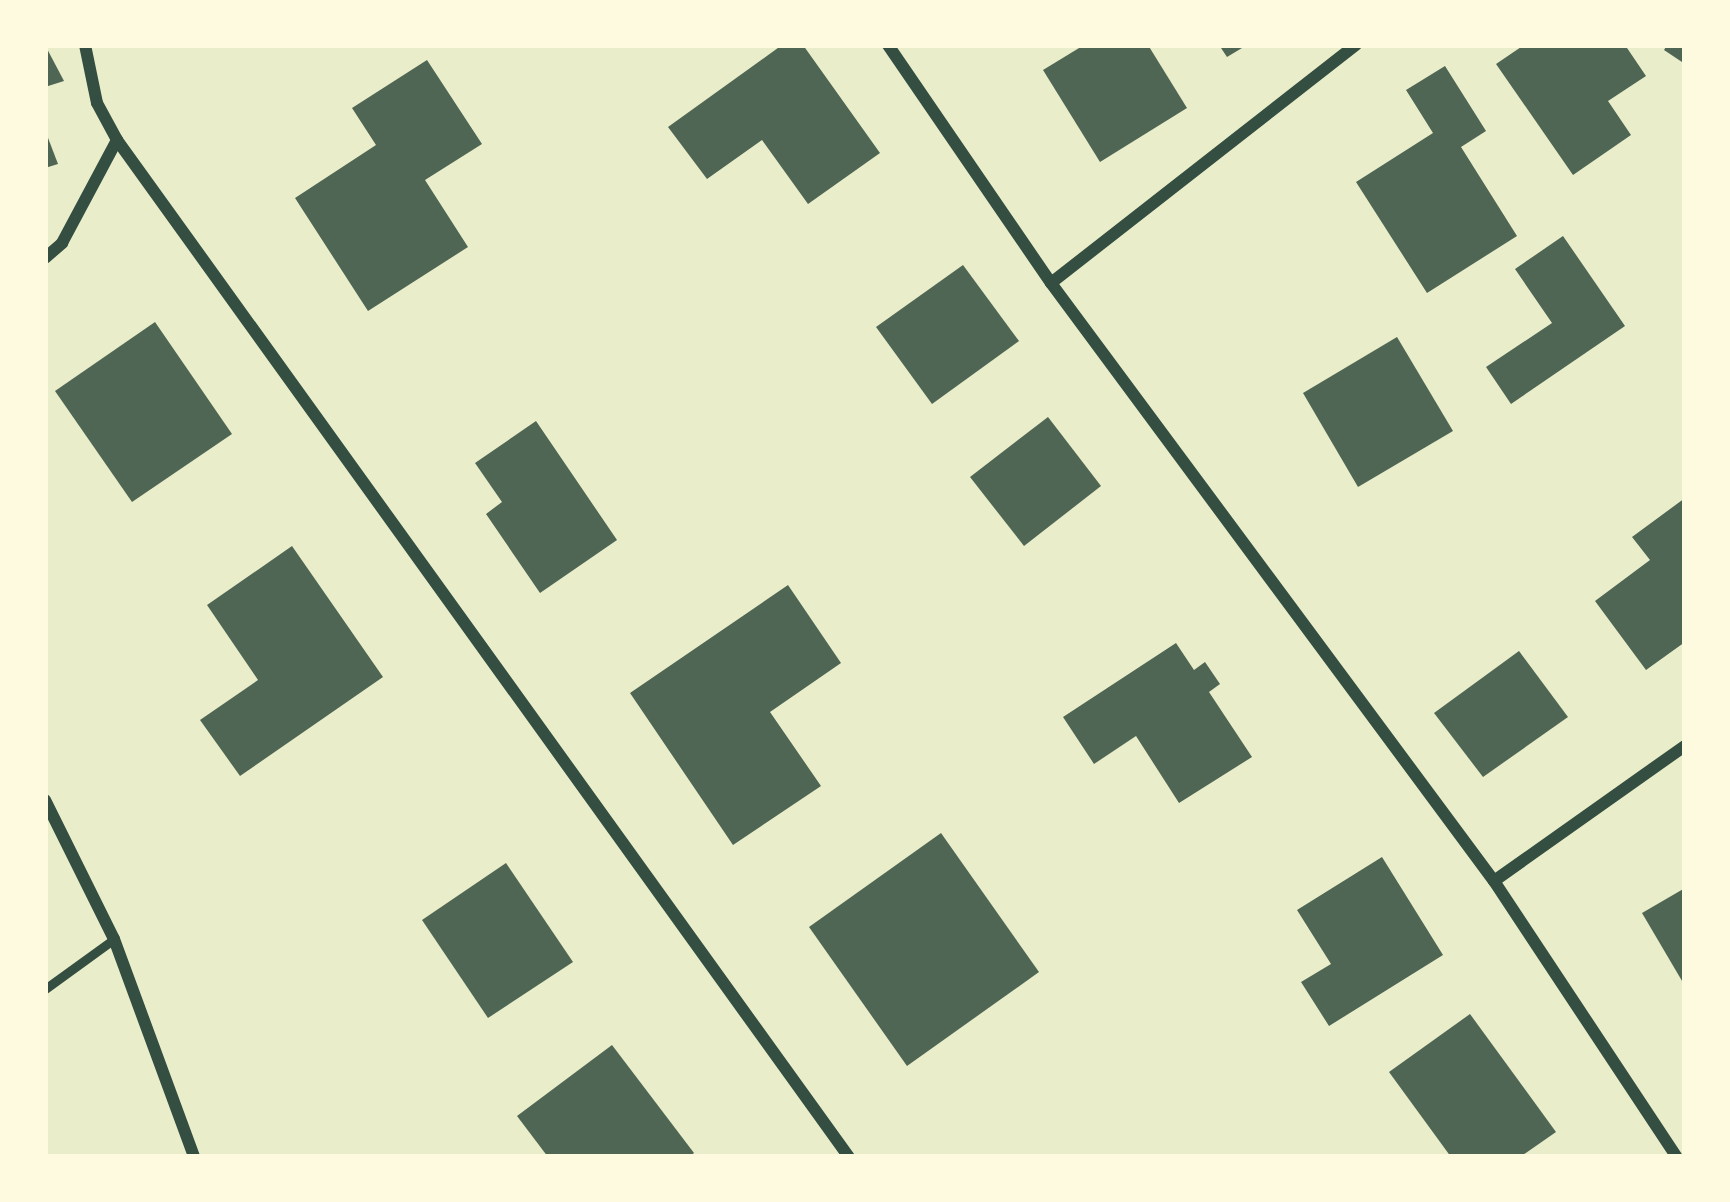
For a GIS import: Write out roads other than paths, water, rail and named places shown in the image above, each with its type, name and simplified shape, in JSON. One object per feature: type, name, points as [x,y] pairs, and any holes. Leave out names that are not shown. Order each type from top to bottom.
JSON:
[{"type":"street","points":[[85,45],[97,103],[117,140],[849,1157]]},
{"type":"street","points":[[888,45],[1052,283],[1494,881],[1677,1157]]},
{"type":"street","points":[[1052,283],[1356,45]]},
{"type":"street","points":[[45,258],[62,243],[117,140]]},
{"type":"street","points":[[1494,881],[1685,746]]},
{"type":"street","points":[[45,800],[114,939],[194,1157]]},
{"type":"lane","points":[[45,989],[114,939]]}]
